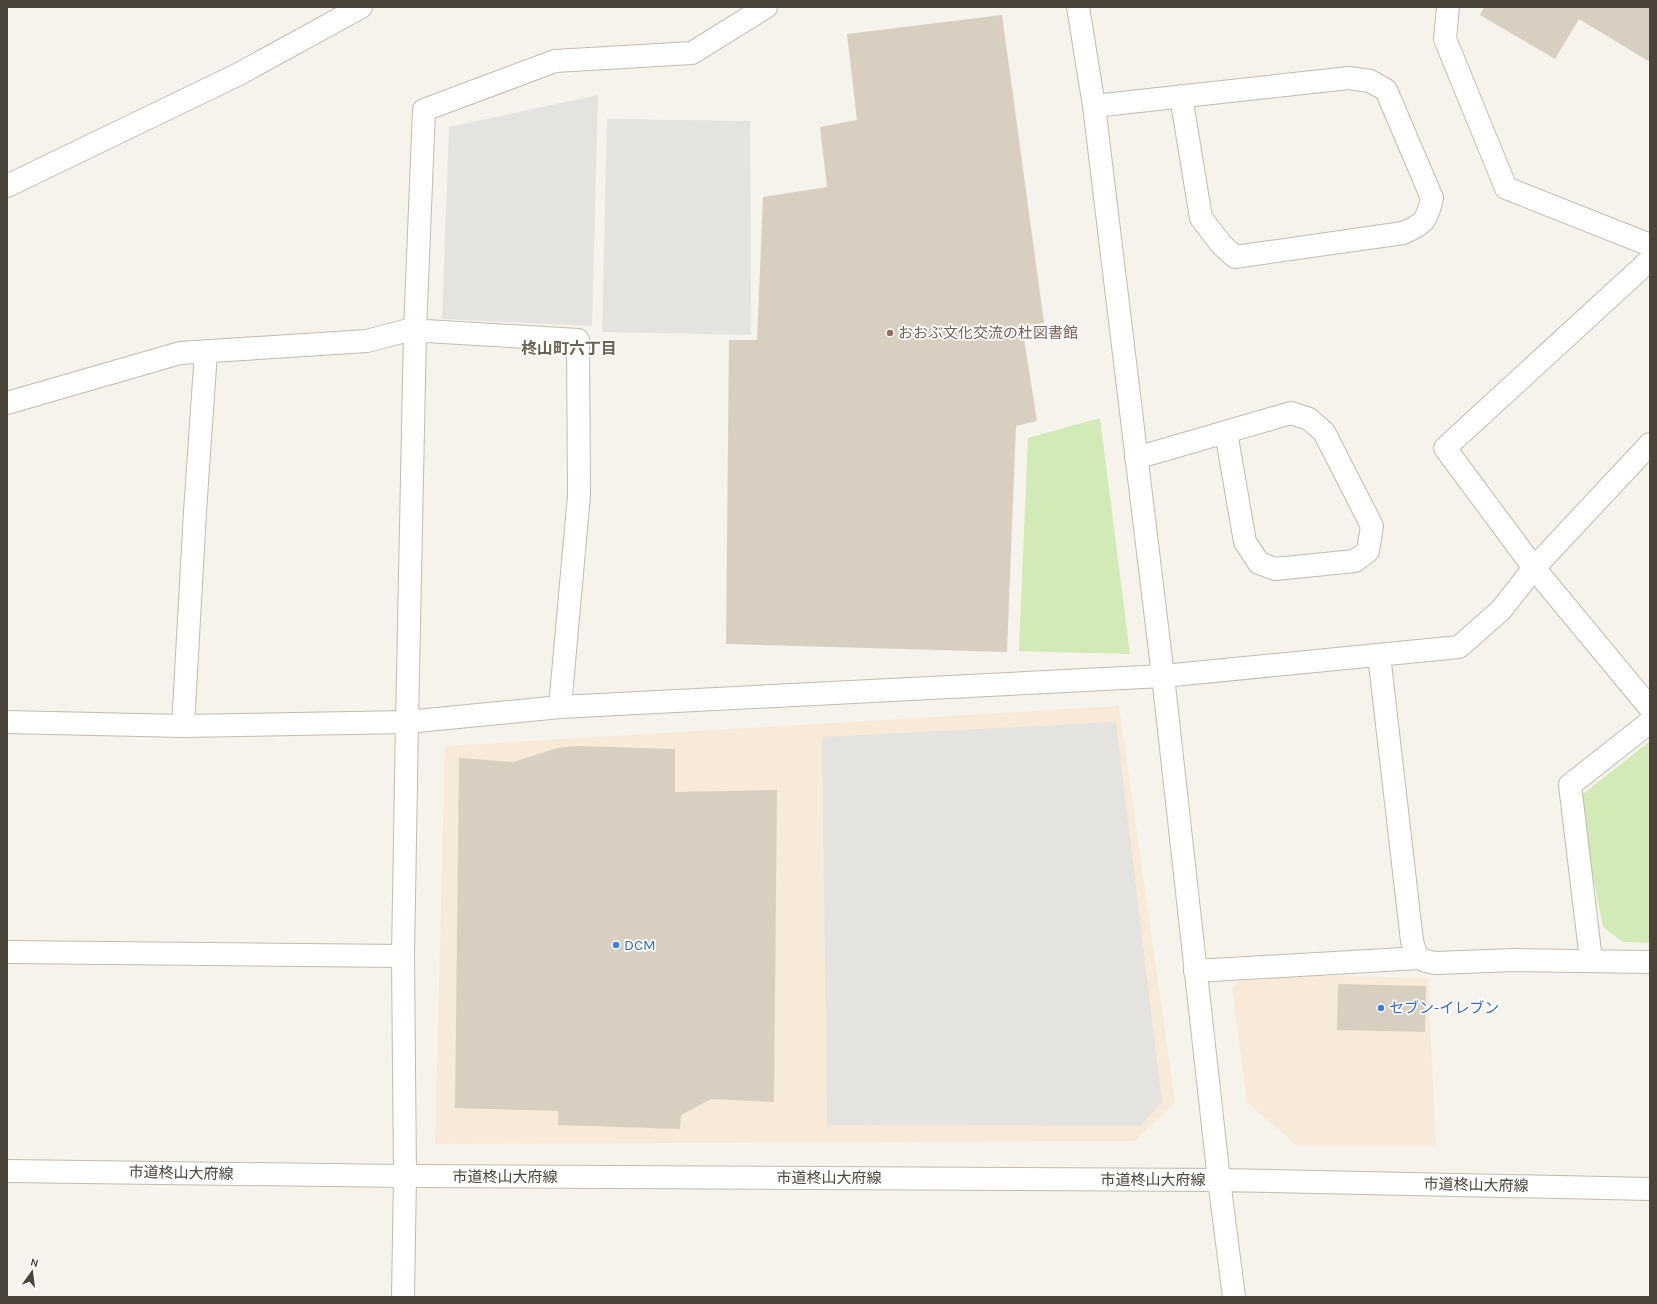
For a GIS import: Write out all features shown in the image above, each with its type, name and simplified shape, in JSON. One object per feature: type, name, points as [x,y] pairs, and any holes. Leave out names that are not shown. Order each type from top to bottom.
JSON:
[{"type":"street","points":[[7,186],[239,74],[361,7]]},
{"type":"street","points":[[403,1297],[405,1176],[403,956],[407,722],[415,331],[424,110],[555,61],[692,53],[766,7]]},
{"type":"street","points":[[1078,7],[1094,106],[1163,676],[1219,1180],[1234,1297]]},
{"type":"street","points":[[1448,7],[1445,39],[1506,188],[1650,245]]},
{"type":"street","points":[[1094,106],[1181,96],[1349,78],[1370,81],[1386,90],[1432,198],[1429,214],[1420,226],[1403,234],[1235,256],[1221,244],[1201,218],[1181,96]]},
{"type":"street","points":[[1650,260],[1446,448],[1534,568],[1650,708]]},
{"type":"street","points":[[7,403],[180,353],[367,341],[409,330],[578,340],[579,495],[560,707]]},
{"type":"street","points":[[182,726],[206,352]]},
{"type":"street","points":[[1136,458],[1226,432],[1292,413],[1309,419],[1324,432],[1372,526],[1368,551],[1355,561],[1274,569],[1259,563],[1245,542],[1226,432]]},
{"type":"street","points":[[7,722],[182,726],[407,722],[560,707],[1163,676],[1459,647],[1501,610],[1534,568],[1650,444]]},
{"type":"street","points":[[1379,655],[1412,941],[1419,958]]},
{"type":"street","points":[[1591,960],[1570,785],[1650,722]]},
{"type":"street","points":[[7,952],[403,956]]},
{"type":"street","points":[[1196,970],[1419,958],[1436,963],[1514,960],[1650,962]]},
{"type":"street","name":"市道柊山大府線","points":[[7,1171],[405,1176],[1219,1180],[1650,1189]]},
{"type":"shaded area","points":[[598,95],[592,326],[442,319],[449,127]]},
{"type":"shaded area","points":[[607,119],[750,121],[751,335],[602,332]]},
{"type":"shaded area","points":[[1119,706],[1175,1102],[1135,1141],[435,1144],[445,746]]},
{"type":"shaded area","points":[[1116,722],[1162,1102],[1140,1126],[827,1125],[822,737]]},
{"type":"shaded area","points":[[1248,974],[1428,978],[1436,1146],[1298,1146],[1247,1103],[1232,988]]},
{"type":"green space","points":[[1100,418],[1130,654],[1019,651],[1028,438]]},
{"type":"green space","points":[[1650,741],[1650,943],[1623,942],[1603,927],[1578,798]]},
{"type":"building","points":[[1484,7],[1650,7],[1650,62],[1579,19],[1555,59],[1480,15]]},
{"type":"building","name":"おおぶ文化交流の杜図書館","points":[[1002,15],[1044,323],[1022,326],[1037,421],[1016,426],[1007,652],[726,644],[729,340],[757,340],[763,197],[827,187],[820,127],[857,120],[847,34]]},
{"type":"building","name":"DCM","points":[[577,746],[675,749],[675,792],[777,790],[774,1102],[711,1099],[681,1115],[680,1129],[558,1125],[558,1111],[455,1108],[459,758],[513,762],[558,748]]},
{"type":"building","name":"セブン-イレブン","points":[[1338,984],[1426,986],[1425,1032],[1337,1030]]},
{"type":"place","name":"おおぶ文化交流の杜図書館","points":[[890,333]]},
{"type":"place","name":"DCM","points":[[616,945]]},
{"type":"place","name":"セブン-イレブン","points":[[1381,1008]]},
{"type":"district","name":"柊山町六丁目","points":[[569,348]]}]
